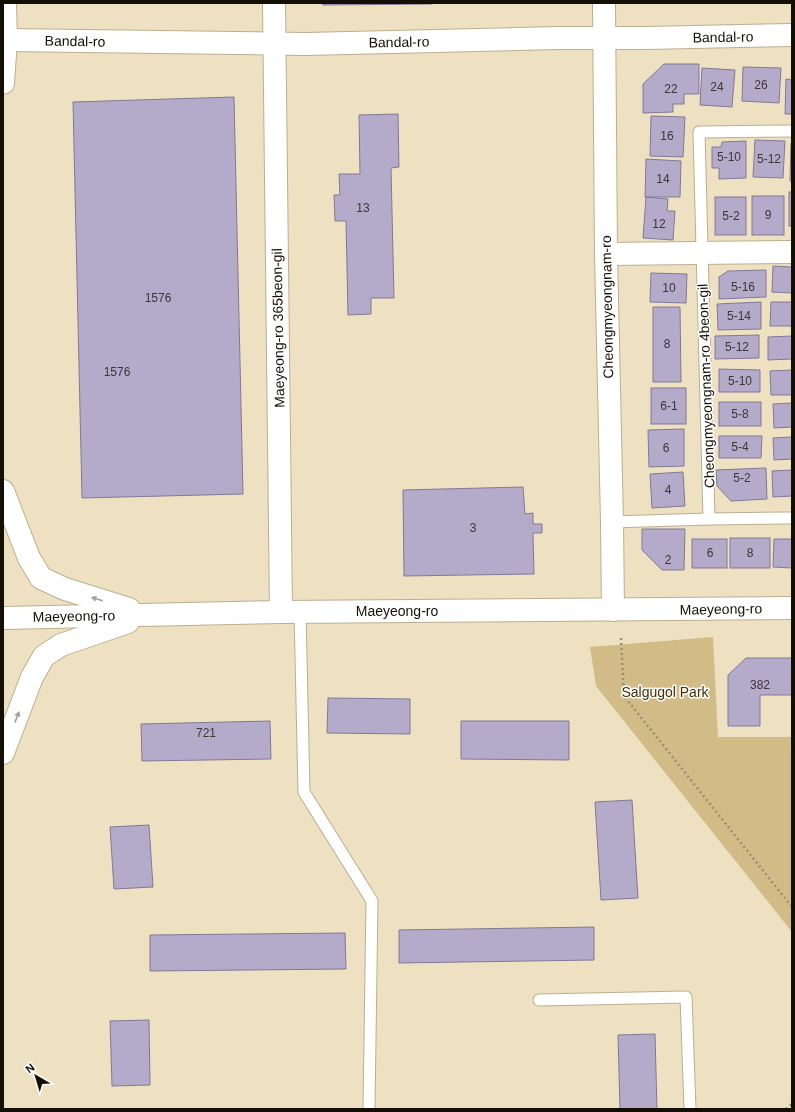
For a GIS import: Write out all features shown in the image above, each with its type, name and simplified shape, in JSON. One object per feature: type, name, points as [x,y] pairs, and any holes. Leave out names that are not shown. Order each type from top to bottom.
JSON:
[{"type":"street","points":[[3,83],[6,40],[5,3]]},
{"type":"street","name":"Maeyeong-ro 365beon-gil","points":[[274,3],[290,612]]},
{"type":"street","name":"Cheongmyeongnam-ro","points":[[604,3],[606,254],[613,610]]},
{"type":"street","name":"Bandal-ro","points":[[6,40],[306,44],[792,35]]},
{"type":"street","points":[[606,254],[792,252]]},
{"type":"street","points":[[3,491],[29,558],[42,578],[65,589],[148,615]]},
{"type":"street","name":"Maeyeong-ro","points":[[3,618],[290,612],[792,608]]},
{"type":"street","points":[[3,753],[32,677],[44,656],[61,645],[148,615]]},
{"type":"lane","name":"Cheongmyeongnam-ro 4beon-gil","points":[[709,519],[699,132],[792,131]]},
{"type":"lane","points":[[612,522],[792,518]]},
{"type":"lane","points":[[290,612],[304,792],[372,901],[369,1109]]},
{"type":"lane","points":[[539,1000],[686,997],[690,1109]]},
{"type":"path","points":[[621,638],[624,696],[792,907]]},
{"type":"path","points":[[786,1109],[792,1104]]},
{"type":"green space","name":"Salgugol Park","points":[[713,637],[718,737],[792,737],[792,932],[596,686],[590,647]]},
{"type":"building","points":[[321,3],[432,3],[432,4],[323,5]]},
{"type":"building","points":[[664,64],[699,64],[699,94],[684,94],[684,104],[673,104],[673,112],[643,113],[643,84]]},
{"type":"building","points":[[743,67],[781,68],[779,103],[742,101]]},
{"type":"building","points":[[702,68],[735,70],[732,107],[700,105]]},
{"type":"building","points":[[786,79],[792,80],[792,114],[785,114]]},
{"type":"building","points":[[234,97],[243,494],[82,498],[73,102]]},
{"type":"building","points":[[398,114],[399,167],[391,168],[394,298],[371,298],[371,314],[348,315],[346,221],[335,221],[334,195],[340,195],[339,174],[360,174],[359,115]]},
{"type":"building","points":[[651,116],[685,117],[683,157],[650,156]]},
{"type":"building","points":[[755,140],[785,141],[783,178],[753,177]]},
{"type":"building","points":[[746,141],[746,178],[719,179],[719,168],[712,168],[712,147],[721,147],[722,142]]},
{"type":"building","points":[[791,143],[792,181],[790,181]]},
{"type":"building","points":[[646,159],[681,161],[680,197],[645,197]]},
{"type":"building","points":[[789,192],[792,192],[792,226],[789,226]]},
{"type":"building","points":[[752,196],[784,196],[784,235],[752,235]]},
{"type":"building","points":[[646,197],[668,199],[667,211],[675,211],[673,240],[643,238]]},
{"type":"building","points":[[715,197],[746,197],[746,235],[715,235]]},
{"type":"building","points":[[773,266],[792,267],[792,293],[772,292]]},
{"type":"building","points":[[766,270],[766,297],[719,299],[719,277],[728,271]]},
{"type":"building","points":[[651,273],[687,274],[686,303],[650,302]]},
{"type":"building","points":[[761,302],[761,329],[718,330],[717,304]]},
{"type":"building","points":[[771,302],[792,302],[792,326],[770,326]]},
{"type":"building","points":[[653,307],[680,307],[681,382],[653,382]]},
{"type":"building","points":[[759,335],[759,358],[715,359],[715,336]]},
{"type":"building","points":[[792,336],[792,359],[768,360],[768,337]]},
{"type":"building","points":[[719,369],[760,370],[760,392],[719,392]]},
{"type":"building","points":[[792,370],[792,395],[771,395],[770,371]]},
{"type":"building","points":[[651,388],[686,388],[686,424],[651,424]]},
{"type":"building","points":[[719,402],[761,402],[761,426],[719,426]]},
{"type":"building","points":[[792,403],[792,427],[774,428],[773,404]]},
{"type":"building","points":[[684,429],[684,466],[649,467],[648,430]]},
{"type":"building","points":[[719,436],[762,436],[761,458],[719,458]]},
{"type":"building","points":[[792,437],[792,459],[774,460],[773,438]]},
{"type":"building","points":[[766,468],[767,499],[731,501],[717,486],[716,470]]},
{"type":"building","points":[[792,470],[792,496],[773,497],[772,471]]},
{"type":"building","points":[[683,472],[685,506],[652,508],[650,474]]},
{"type":"building","points":[[523,487],[525,514],[533,513],[533,524],[542,524],[542,533],[533,533],[534,574],[404,576],[403,490]]},
{"type":"building","points":[[642,529],[685,529],[684,570],[662,570],[642,550]]},
{"type":"building","points":[[730,538],[770,538],[770,568],[730,568]]},
{"type":"building","points":[[692,539],[727,539],[727,568],[692,568]]},
{"type":"building","points":[[774,539],[792,539],[792,568],[773,567]]},
{"type":"building","points":[[746,658],[792,658],[792,695],[760,695],[760,726],[728,726],[728,675]]},
{"type":"building","points":[[328,698],[410,699],[410,734],[327,733]]},
{"type":"building","points":[[270,721],[271,759],[142,761],[141,724]]},
{"type":"building","points":[[461,721],[569,721],[569,760],[461,759]]},
{"type":"building","points":[[632,800],[638,898],[601,900],[595,802]]},
{"type":"building","points":[[149,825],[153,887],[114,889],[110,827]]},
{"type":"building","points":[[594,927],[594,960],[399,963],[399,930]]},
{"type":"building","points":[[345,933],[346,969],[150,971],[150,935]]},
{"type":"building","points":[[149,1020],[150,1085],[112,1086],[110,1021]]},
{"type":"building","points":[[655,1034],[657,1109],[620,1109],[618,1035]]}]
